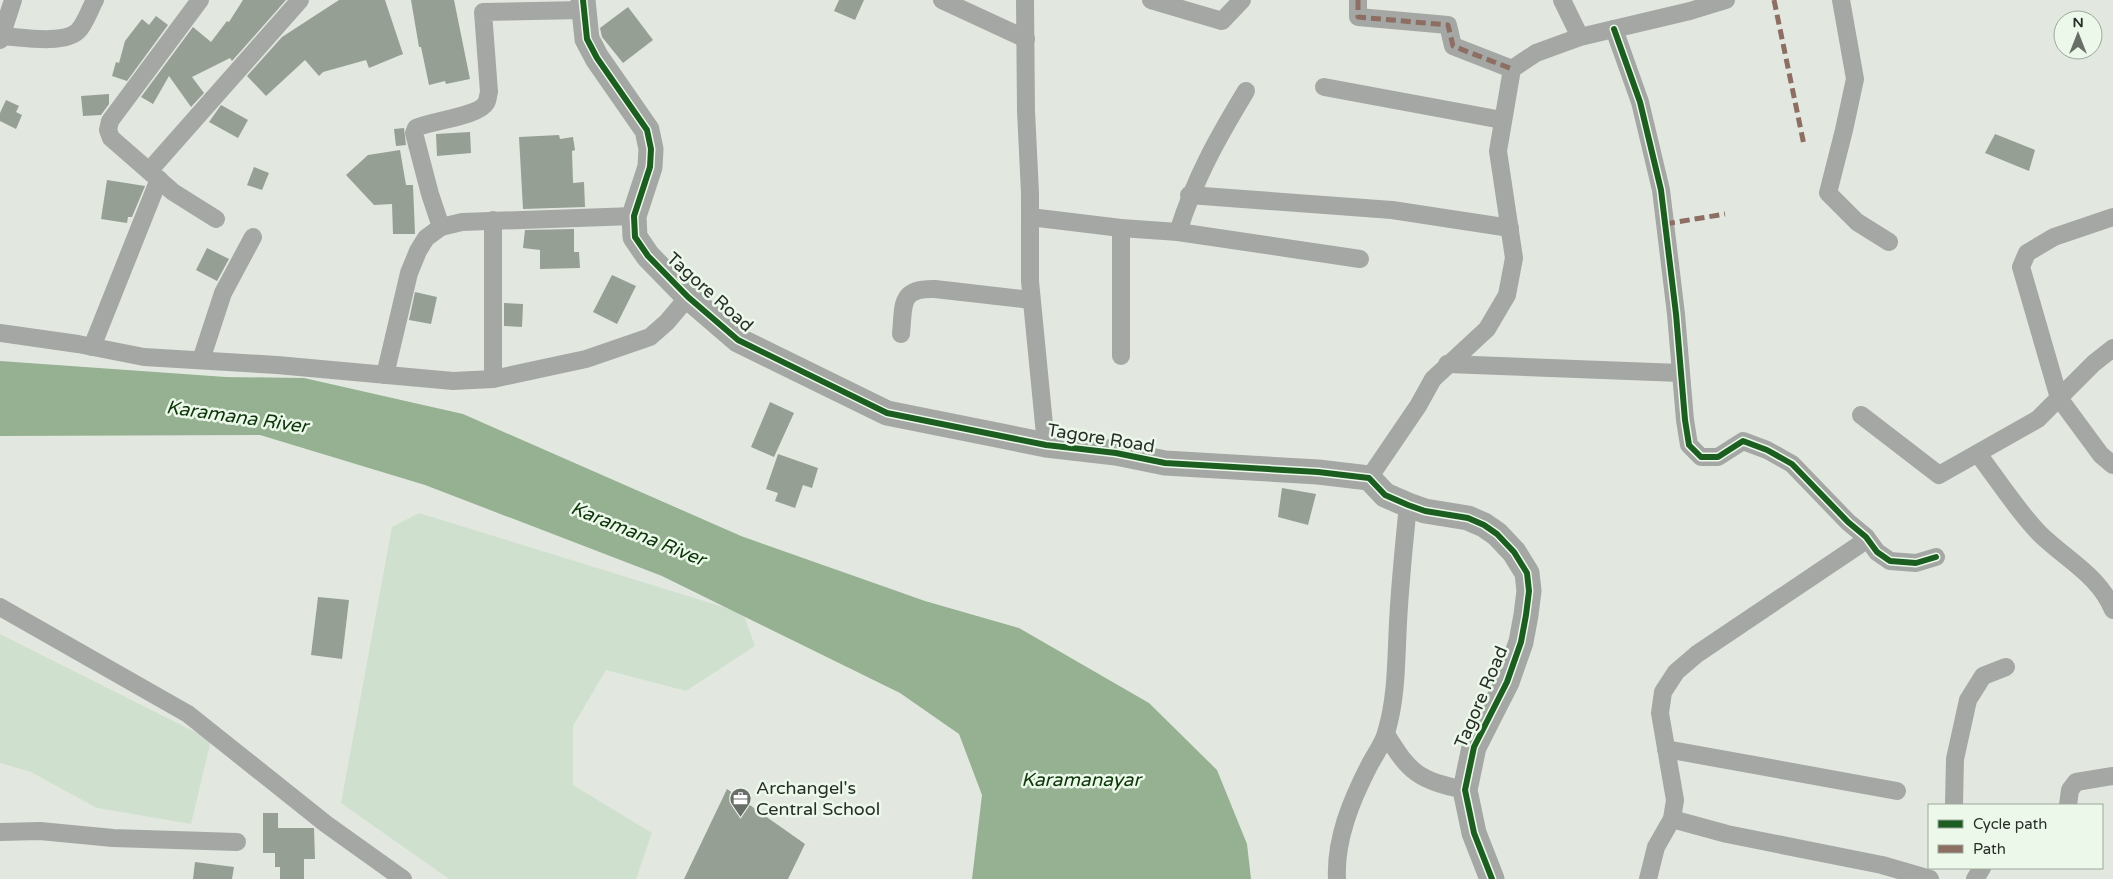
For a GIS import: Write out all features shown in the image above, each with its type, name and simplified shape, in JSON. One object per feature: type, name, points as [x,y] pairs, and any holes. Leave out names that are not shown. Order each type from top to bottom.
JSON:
[{"type":"street","points":[[14,0],[1,38],[58,39],[71,36],[80,30],[94,0]]},
{"type":"street","points":[[200,0],[110,121],[108,130],[111,138],[173,192],[216,219]]},
{"type":"street","points":[[92,347],[154,175],[300,0]]},
{"type":"street","points":[[942,0],[1026,39]]},
{"type":"street","points":[[1025,0],[1030,281],[1046,445]]},
{"type":"street","points":[[1151,0],[1222,21],[1242,0]]},
{"type":"street","points":[[1358,0],[1358,17],[1448,25],[1453,46],[1512,69]]},
{"type":"street","points":[[1562,0],[1580,37]]},
{"type":"street","points":[[1368,478],[1418,406],[1433,379],[1486,329],[1507,295],[1514,258],[1498,151],[1512,69],[1536,53],[1580,37],[1614,29],[1688,6],[1726,0]]},
{"type":"street","points":[[1841,0],[1854,79],[1844,130],[1828,193],[1857,222],[1889,242]]},
{"type":"street","points":[[441,227],[414,133],[416,128],[425,124],[479,110],[486,103],[489,92],[483,12],[584,5]]},
{"type":"street","name":"Tagore Road","points":[[584,5],[587,39],[597,58],[647,130],[651,149],[650,167],[634,216],[635,237],[648,256],[688,297],[738,340],[887,413],[1046,445],[1116,453],[1165,463],[1318,472],[1368,478],[1385,495],[1408,505],[1425,512],[1468,518],[1484,525],[1497,534],[1514,552],[1527,573],[1529,591],[1520,642],[1507,682],[1474,747],[1465,790],[1474,833],[1492,879]]},
{"type":"street","points":[[1614,29],[1640,102],[1661,190],[1676,314],[1680,372],[1690,446],[1701,457],[1718,457],[1743,441],[1767,450],[1792,464],[1866,538],[1877,552],[1890,561],[1916,563],[1936,557]]},
{"type":"street","points":[[1324,87],[1502,120]]},
{"type":"street","points":[[1178,232],[1189,195],[1206,160],[1246,91]]},
{"type":"street","points":[[1189,195],[1392,210],[1510,228]]},
{"type":"street","points":[[385,375],[409,273],[418,251],[426,238],[441,227],[462,222],[493,220],[634,216]]},
{"type":"street","points":[[1030,217],[1121,228],[1178,232],[1360,259]]},
{"type":"street","points":[[2113,218],[2054,238],[2026,253],[2021,267],[2059,398],[2101,455],[2113,465]]},
{"type":"street","points":[[493,220],[493,380]]},
{"type":"street","points":[[1121,228],[1121,356]]},
{"type":"street","points":[[201,360],[223,293],[253,237]]},
{"type":"street","points":[[901,334],[905,300],[910,292],[935,290],[1032,300]]},
{"type":"street","points":[[0,333],[144,357],[277,365],[453,381],[493,380],[586,359],[650,337],[667,322],[688,297]]},
{"type":"street","points":[[1862,415],[1939,474],[2038,419],[2094,363],[2113,348]]},
{"type":"street","points":[[1447,364],[1680,372]]},
{"type":"street","points":[[1978,454],[2022,514],[2041,534],[2090,575],[2110,602],[2113,610]]},
{"type":"street","points":[[1337,879],[1336,867],[1342,832],[1360,785],[1386,734],[1394,696],[1400,582],[1408,505]]},
{"type":"street","points":[[1648,879],[1656,847],[1672,819],[1675,800],[1660,713],[1663,692],[1676,672],[1697,654],[1859,545],[1866,538]]},
{"type":"street","points":[[0,607],[188,714],[326,824],[402,879]]},
{"type":"street","points":[[1954,804],[1955,759],[1968,700],[1983,676],[2006,667]]},
{"type":"street","points":[[1386,734],[1408,768],[1426,779],[1465,790]]},
{"type":"street","points":[[1666,749],[1896,791]]},
{"type":"street","points":[[2068,804],[2070,790],[2076,782],[2113,776]]},
{"type":"street","points":[[1672,819],[1727,834],[1882,865],[1930,879]]},
{"type":"street","points":[[0,832],[40,831],[114,838],[237,842]]},
{"type":"shaded area","points":[[419,513],[743,613],[755,646],[686,691],[606,670],[573,726],[573,785],[652,833],[636,879],[449,879],[341,803],[392,527]]},
{"type":"shaded area","points":[[0,634],[211,740],[191,824],[97,808],[31,772],[0,763]]},
{"type":"water","name":"Karamanayar","points":[[0,361],[226,377],[304,378],[463,414],[741,536],[925,601],[1019,628],[1149,703],[1217,770],[1247,844],[1251,879],[972,879],[982,795],[959,734],[900,693],[662,576],[425,485],[260,435],[0,436]]},
{"type":"building","points":[[243,0],[286,0],[232,61],[230,58],[192,77],[204,93],[191,107],[169,76],[153,104],[141,97],[193,27],[211,42],[227,21],[229,22]]},
{"type":"building","points":[[339,0],[385,0],[403,54],[369,68],[366,60],[323,72],[319,76],[305,60],[266,96],[247,76],[282,37]]},
{"type":"building","points":[[411,0],[454,0],[470,79],[446,84],[445,81],[429,85],[421,47],[419,47]]},
{"type":"building","points":[[839,0],[864,0],[855,20],[834,11]]},
{"type":"building","points":[[628,7],[653,40],[623,63],[602,37],[600,28]]},
{"type":"building","points":[[156,16],[168,25],[127,81],[112,76],[116,62],[119,63],[125,41],[142,19],[149,25]]},
{"type":"building","points":[[109,94],[109,104],[101,115],[83,116],[81,96]]},
{"type":"building","points":[[6,100],[19,106],[16,112],[22,115],[16,129],[0,121],[0,113]]},
{"type":"building","points":[[221,105],[248,120],[238,138],[209,122]]},
{"type":"building","points":[[404,128],[406,145],[396,146],[394,129]]},
{"type":"building","points":[[470,132],[471,153],[437,156],[436,134]]},
{"type":"building","points":[[1995,134],[2035,150],[2029,171],[1985,153]]},
{"type":"building","points":[[559,135],[560,139],[573,137],[575,150],[572,151],[573,183],[584,182],[585,207],[523,209],[519,137]]},
{"type":"building","points":[[400,150],[406,185],[413,185],[415,234],[393,234],[392,204],[374,205],[346,175],[368,155]]},
{"type":"building","points":[[254,167],[269,173],[262,190],[247,185]]},
{"type":"building","points":[[107,180],[145,186],[132,217],[128,217],[127,223],[101,219]]},
{"type":"building","points":[[574,229],[574,252],[579,252],[580,268],[540,269],[540,250],[523,248],[525,230]]},
{"type":"building","points":[[207,248],[229,259],[217,281],[196,270]]},
{"type":"building","points":[[612,275],[636,286],[617,324],[593,312]]},
{"type":"building","points":[[415,292],[437,297],[431,324],[409,320]]},
{"type":"building","points":[[504,303],[523,304],[522,327],[504,326]]},
{"type":"building","points":[[770,402],[794,413],[774,457],[751,447]]},
{"type":"building","points":[[778,454],[818,468],[812,488],[803,485],[795,508],[775,501],[778,493],[766,489]]},
{"type":"building","points":[[1282,488],[1316,494],[1308,525],[1278,517]]},
{"type":"building","points":[[318,597],[349,600],[342,659],[311,655]]},
{"type":"building","name":"Archangel's Central School","points":[[727,789],[805,844],[788,879],[684,879]]},
{"type":"building","points":[[263,813],[278,813],[278,828],[314,828],[315,859],[304,859],[304,879],[280,879],[280,867],[275,867],[275,853],[263,853]]},
{"type":"building","points":[[195,862],[234,867],[232,879],[193,879]]},
{"type":"marked path","points":[[1358,0],[1358,17],[1448,25],[1453,46],[1512,69]]},
{"type":"marked path","points":[[1774,0],[1804,145]]},
{"type":"marked path","points":[[1665,224],[1725,214]]},
{"type":"cycle path","points":[[583,0],[587,39],[597,58],[647,130],[651,149],[650,167],[634,216],[635,237],[648,256],[688,297],[738,340],[887,413],[1046,445],[1116,453],[1165,463],[1318,472],[1369,478],[1385,495],[1425,511],[1468,518],[1484,525],[1497,534],[1514,552],[1527,573],[1529,591],[1521,642],[1507,682],[1474,747],[1465,790],[1474,833],[1492,879]]},
{"type":"cycle path","points":[[1614,29],[1640,102],[1661,190],[1689,445],[1701,457],[1718,457],[1743,441],[1767,450],[1792,464],[1848,522],[1866,537],[1877,552],[1890,561],[1916,563],[1936,557]]},
{"type":"place","name":"Archangel's Central School","points":[[740,817]]},
{"type":"water label","name":"Karamana River","points":[[237,417]]},
{"type":"water label","name":"Karamana River","points":[[638,534]]}]
